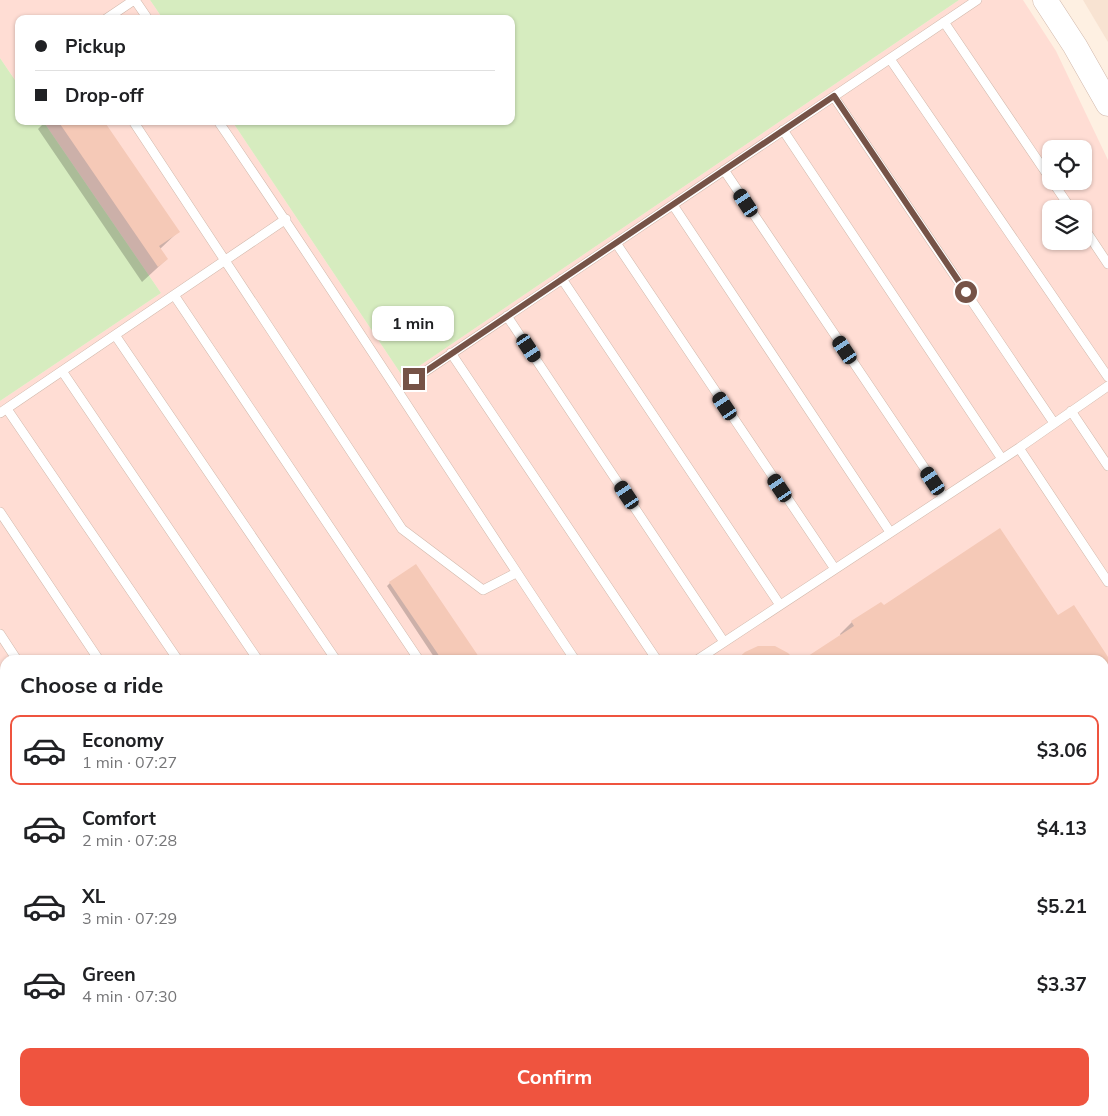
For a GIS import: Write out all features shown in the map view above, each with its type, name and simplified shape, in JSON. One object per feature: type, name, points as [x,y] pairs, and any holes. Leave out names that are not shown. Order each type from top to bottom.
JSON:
[{"type":"street","points":[[1046,0],[1108,104]]},
{"type":"lane","points":[[112,15],[134,0],[145,15]]},
{"type":"lane","points":[[414,379],[977,0]]},
{"type":"lane","points":[[944,22],[1042,166]]},
{"type":"lane","points":[[890,59],[1108,378]]},
{"type":"lane","points":[[834,96],[1054,423]]},
{"type":"lane","points":[[136,125],[402,529],[484,590],[516,573]]},
{"type":"lane","points":[[221,125],[286,219],[516,573],[572,655]]},
{"type":"lane","points":[[783,130],[1002,459]]},
{"type":"lane","points":[[724,170],[944,498]]},
{"type":"lane","points":[[673,205],[890,532]]},
{"type":"lane","points":[[174,655],[3,411],[286,219]]},
{"type":"lane","points":[[1092,240],[1108,264]]},
{"type":"lane","points":[[616,243],[835,569]]},
{"type":"lane","points":[[562,279],[780,606]]},
{"type":"lane","points":[[174,295],[417,655]]},
{"type":"lane","points":[[507,316],[724,642]]},
{"type":"lane","points":[[115,335],[333,655]]},
{"type":"lane","points":[[451,354],[654,655]]},
{"type":"lane","points":[[62,371],[255,655]]},
{"type":"lane","points":[[704,655],[944,498],[1108,386]]},
{"type":"lane","points":[[1071,412],[1108,466]]},
{"type":"lane","points":[[1019,448],[1108,582]]},
{"type":"lane","points":[[0,512],[96,655]]},
{"type":"lane","points":[[0,634],[14,655]]},
{"type":"shaded area","points":[[0,0],[150,0],[160,15],[15,15],[15,80],[0,58]]},
{"type":"shaded area","points":[[959,0],[1023,0],[1056,51],[1108,160],[1108,655],[0,655],[0,401],[161,293],[46,125],[235,125],[403,377]]},
{"type":"shaded area","points":[[1083,0],[1108,0],[1108,42]]},
{"type":"green space","points":[[150,0],[959,0],[403,377],[235,125],[515,125],[515,15],[160,15]]},
{"type":"green space","points":[[0,58],[15,80],[15,125],[46,125],[161,293],[0,401]]},
{"type":"building","points":[[61,125],[107,125],[180,232],[159,246],[168,259],[158,267]]},
{"type":"building","points":[[1000,528],[1058,615],[1074,605],[1107,655],[810,655],[854,626],[851,621],[881,602],[884,605]]},
{"type":"building","points":[[416,564],[478,655],[439,655],[389,582]]},
{"type":"building","points":[[758,646],[775,646],[790,655],[742,655]]},
{"type":"route","points":[[414,379],[834,96],[966,292]]}]
